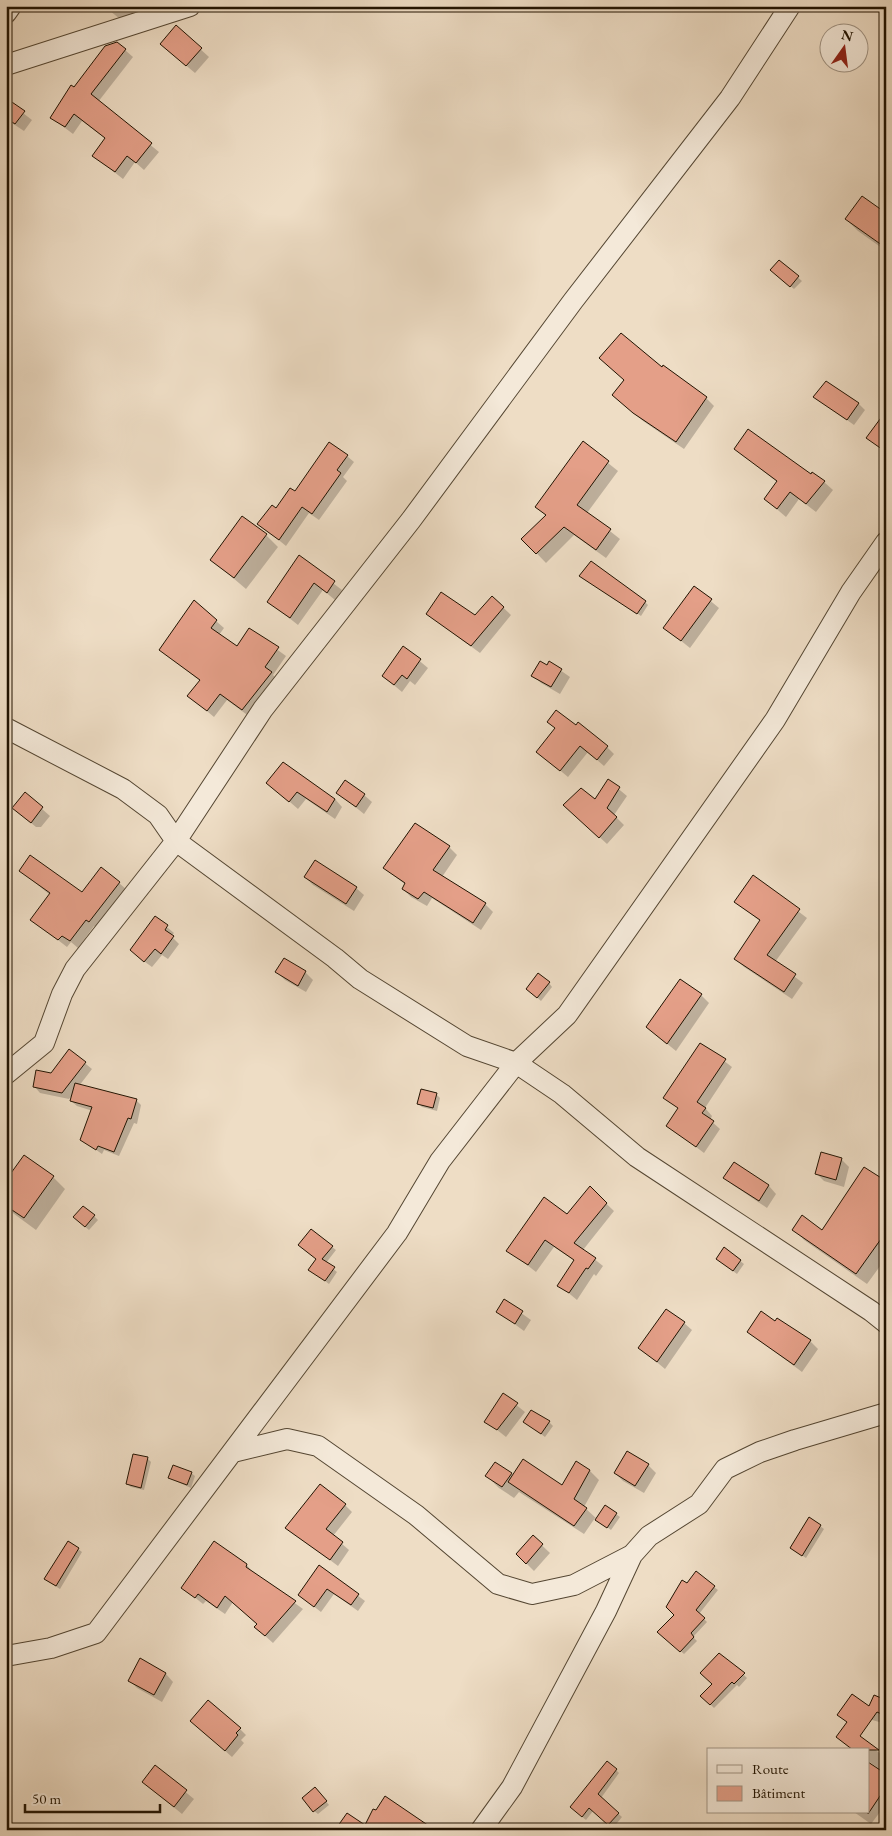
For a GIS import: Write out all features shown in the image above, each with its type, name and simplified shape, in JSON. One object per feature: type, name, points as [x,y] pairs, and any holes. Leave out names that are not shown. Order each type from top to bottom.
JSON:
[{"type":"street","points":[[6,13],[11,6]]},
{"type":"street","points":[[6,65],[190,6]]},
{"type":"street","points":[[6,1074],[44,1043],[62,994],[75,969],[176,841],[263,709],[411,520],[573,301],[730,98],[790,6]]},
{"type":"street","points":[[6,1656],[51,1648],[96,1633],[397,1233],[440,1162],[516,1063],[567,1015],[775,720],[851,592],[886,542]]},
{"type":"street","points":[[6,728],[123,789],[158,815],[176,841],[335,958],[360,979],[467,1046],[516,1063],[562,1094],[637,1157],[705,1200],[886,1323]]},
{"type":"street","points":[[481,1830],[512,1787],[606,1611],[632,1555],[649,1536],[699,1504],[725,1468],[760,1452],[795,1440],[886,1413]]},
{"type":"street","points":[[233,1452],[287,1439],[318,1446],[416,1515],[498,1584],[532,1594],[574,1585],[632,1555]]},
{"type":"building","points":[[176,25],[202,48],[186,66],[160,44]]},
{"type":"building","points":[[117,42],[126,49],[91,94],[152,143],[136,163],[127,156],[115,172],[92,156],[105,138],[74,114],[65,127],[50,118],[71,85],[74,87],[105,46]]},
{"type":"building","points":[[6,98],[25,111],[15,124],[6,118]]},
{"type":"building","points":[[862,196],[886,213],[886,248],[845,219]]},
{"type":"building","points":[[779,260],[799,276],[790,287],[770,270]]},
{"type":"building","points":[[621,333],[662,367],[663,365],[707,397],[676,442],[633,413],[612,395],[624,380],[599,358]]},
{"type":"building","points":[[826,381],[859,403],[847,420],[813,397]]},
{"type":"building","points":[[886,411],[886,452],[866,438]]},
{"type":"building","points":[[748,429],[811,474],[812,472],[825,481],[806,504],[790,492],[777,509],[764,499],[777,481],[734,449]]},
{"type":"building","points":[[583,441],[609,461],[577,505],[611,529],[596,550],[564,527],[536,554],[521,539],[546,515],[535,507]]},
{"type":"building","points":[[329,442],[348,455],[337,470],[341,473],[312,514],[302,507],[279,540],[257,524],[272,505],[276,508],[290,488],[295,491]]},
{"type":"building","points":[[242,516],[267,534],[234,578],[210,560]]},
{"type":"building","points":[[299,555],[335,581],[327,593],[314,583],[290,618],[267,602]]},
{"type":"building","points":[[591,561],[646,601],[637,614],[579,576]]},
{"type":"building","points":[[694,586],[712,599],[681,641],[663,628]]},
{"type":"building","points":[[441,592],[475,615],[492,596],[504,607],[471,646],[426,614]]},
{"type":"building","points":[[194,600],[217,620],[211,628],[237,646],[249,628],[279,647],[265,667],[272,672],[242,710],[220,694],[207,711],[187,696],[200,680],[159,650]]},
{"type":"building","points":[[403,646],[421,659],[407,679],[402,675],[394,685],[382,676]]},
{"type":"building","points":[[540,661],[547,665],[549,661],[562,669],[551,687],[531,676]]},
{"type":"building","points":[[556,710],[576,725],[578,722],[608,746],[597,760],[580,746],[560,771],[536,752],[555,728],[547,722]]},
{"type":"building","points":[[283,762],[335,799],[327,812],[297,792],[289,802],[266,783]]},
{"type":"building","points":[[608,779],[620,787],[607,808],[617,817],[599,838],[563,805],[581,788],[595,799]]},
{"type":"building","points":[[345,780],[365,794],[356,807],[336,793]]},
{"type":"building","points":[[25,792],[43,807],[31,823],[12,808]]},
{"type":"building","points":[[415,823],[450,846],[433,870],[486,903],[473,923],[424,892],[418,899],[402,889],[405,883],[383,868]]},
{"type":"building","points":[[30,855],[82,892],[101,867],[120,882],[89,922],[86,920],[70,941],[62,936],[58,940],[30,920],[50,893],[19,871]]},
{"type":"building","points":[[315,860],[357,887],[346,904],[304,877]]},
{"type":"building","points":[[753,875],[800,909],[767,955],[796,974],[784,992],[734,959],[760,920],[734,902]]},
{"type":"building","points":[[155,916],[168,925],[165,930],[174,936],[161,954],[155,949],[144,962],[130,950]]},
{"type":"building","points":[[284,958],[306,971],[298,986],[275,972]]},
{"type":"building","points":[[538,973],[550,982],[537,998],[526,989]]},
{"type":"building","points":[[680,979],[702,994],[667,1044],[646,1027]]},
{"type":"building","points":[[700,1043],[726,1059],[697,1102],[706,1108],[702,1113],[714,1121],[696,1147],[666,1126],[678,1108],[663,1098]]},
{"type":"building","points":[[69,1049],[86,1062],[62,1093],[33,1087],[36,1070],[51,1073]]},
{"type":"building","points":[[75,1083],[137,1099],[131,1119],[128,1118],[114,1152],[98,1146],[96,1150],[80,1140],[92,1107],[70,1101]]},
{"type":"building","points":[[421,1089],[437,1093],[433,1108],[417,1104]]},
{"type":"building","points":[[821,1152],[842,1158],[836,1180],[815,1174]]},
{"type":"building","points":[[24,1155],[54,1176],[24,1218],[6,1206],[6,1180]]},
{"type":"building","points":[[734,1162],[769,1185],[759,1201],[723,1178]]},
{"type":"building","points":[[864,1167],[886,1181],[886,1232],[856,1274],[792,1230],[802,1215],[822,1230]]},
{"type":"building","points":[[590,1186],[607,1203],[574,1243],[596,1258],[588,1269],[586,1268],[569,1293],[557,1286],[574,1260],[545,1240],[528,1265],[506,1251],[544,1197],[567,1214]]},
{"type":"building","points":[[83,1206],[95,1215],[85,1227],[73,1217]]},
{"type":"building","points":[[311,1229],[333,1246],[322,1259],[335,1267],[325,1281],[308,1270],[316,1259],[298,1245]]},
{"type":"building","points":[[724,1247],[741,1260],[733,1271],[716,1259]]},
{"type":"building","points":[[504,1299],[523,1311],[515,1324],[496,1312]]},
{"type":"building","points":[[666,1309],[685,1322],[657,1362],[638,1348]]},
{"type":"building","points":[[761,1311],[775,1321],[777,1318],[811,1340],[794,1365],[747,1332]]},
{"type":"building","points":[[503,1393],[518,1403],[497,1430],[484,1422]]},
{"type":"building","points":[[531,1410],[550,1421],[541,1434],[523,1422]]},
{"type":"building","points":[[627,1451],[649,1464],[635,1486],[614,1473]]},
{"type":"building","points":[[133,1454],[148,1457],[141,1488],[126,1484]]},
{"type":"building","points":[[523,1459],[562,1485],[576,1461],[590,1470],[574,1499],[587,1508],[574,1526],[508,1482]]},
{"type":"building","points":[[495,1462],[512,1473],[502,1487],[485,1476]]},
{"type":"building","points":[[173,1465],[192,1472],[187,1485],[168,1478]]},
{"type":"building","points":[[320,1484],[346,1504],[326,1529],[343,1542],[330,1560],[285,1528]]},
{"type":"building","points":[[605,1505],[617,1513],[607,1528],[595,1520]]},
{"type":"building","points":[[809,1517],[821,1525],[802,1556],[790,1548]]},
{"type":"building","points":[[533,1535],[543,1544],[526,1564],[516,1554]]},
{"type":"building","points":[[68,1541],[79,1548],[56,1586],[44,1579]]},
{"type":"building","points":[[214,1541],[247,1564],[246,1567],[296,1601],[265,1636],[254,1627],[257,1624],[225,1596],[217,1608],[198,1594],[195,1598],[181,1588]]},
{"type":"building","points":[[319,1565],[359,1594],[351,1605],[327,1589],[314,1607],[298,1595]]},
{"type":"building","points":[[696,1571],[715,1586],[696,1610],[705,1618],[691,1633],[694,1637],[680,1652],[657,1632],[674,1615],[666,1607],[682,1580],[687,1583]]},
{"type":"building","points":[[719,1653],[745,1673],[734,1684],[732,1682],[710,1705],[700,1696],[712,1684],[700,1673]]},
{"type":"building","points":[[140,1658],[166,1673],[154,1695],[128,1681]]},
{"type":"building","points":[[852,1694],[869,1706],[874,1695],[886,1700],[886,1716],[877,1712],[860,1736],[879,1750],[850,1748],[836,1737],[847,1722],[837,1715]]},
{"type":"building","points":[[208,1700],[241,1728],[236,1733],[238,1735],[225,1751],[190,1721]]},
{"type":"building","points":[[607,1761],[617,1769],[598,1794],[619,1813],[608,1825],[589,1808],[582,1817],[570,1807]]},
{"type":"building","points":[[870,1763],[886,1774],[886,1787],[870,1811]]},
{"type":"building","points":[[155,1765],[187,1790],[174,1807],[142,1782]]},
{"type":"building","points":[[315,1787],[327,1801],[313,1812],[302,1798]]},
{"type":"building","points":[[385,1796],[435,1830],[335,1830],[347,1813],[365,1825],[373,1809],[376,1810]]}]
